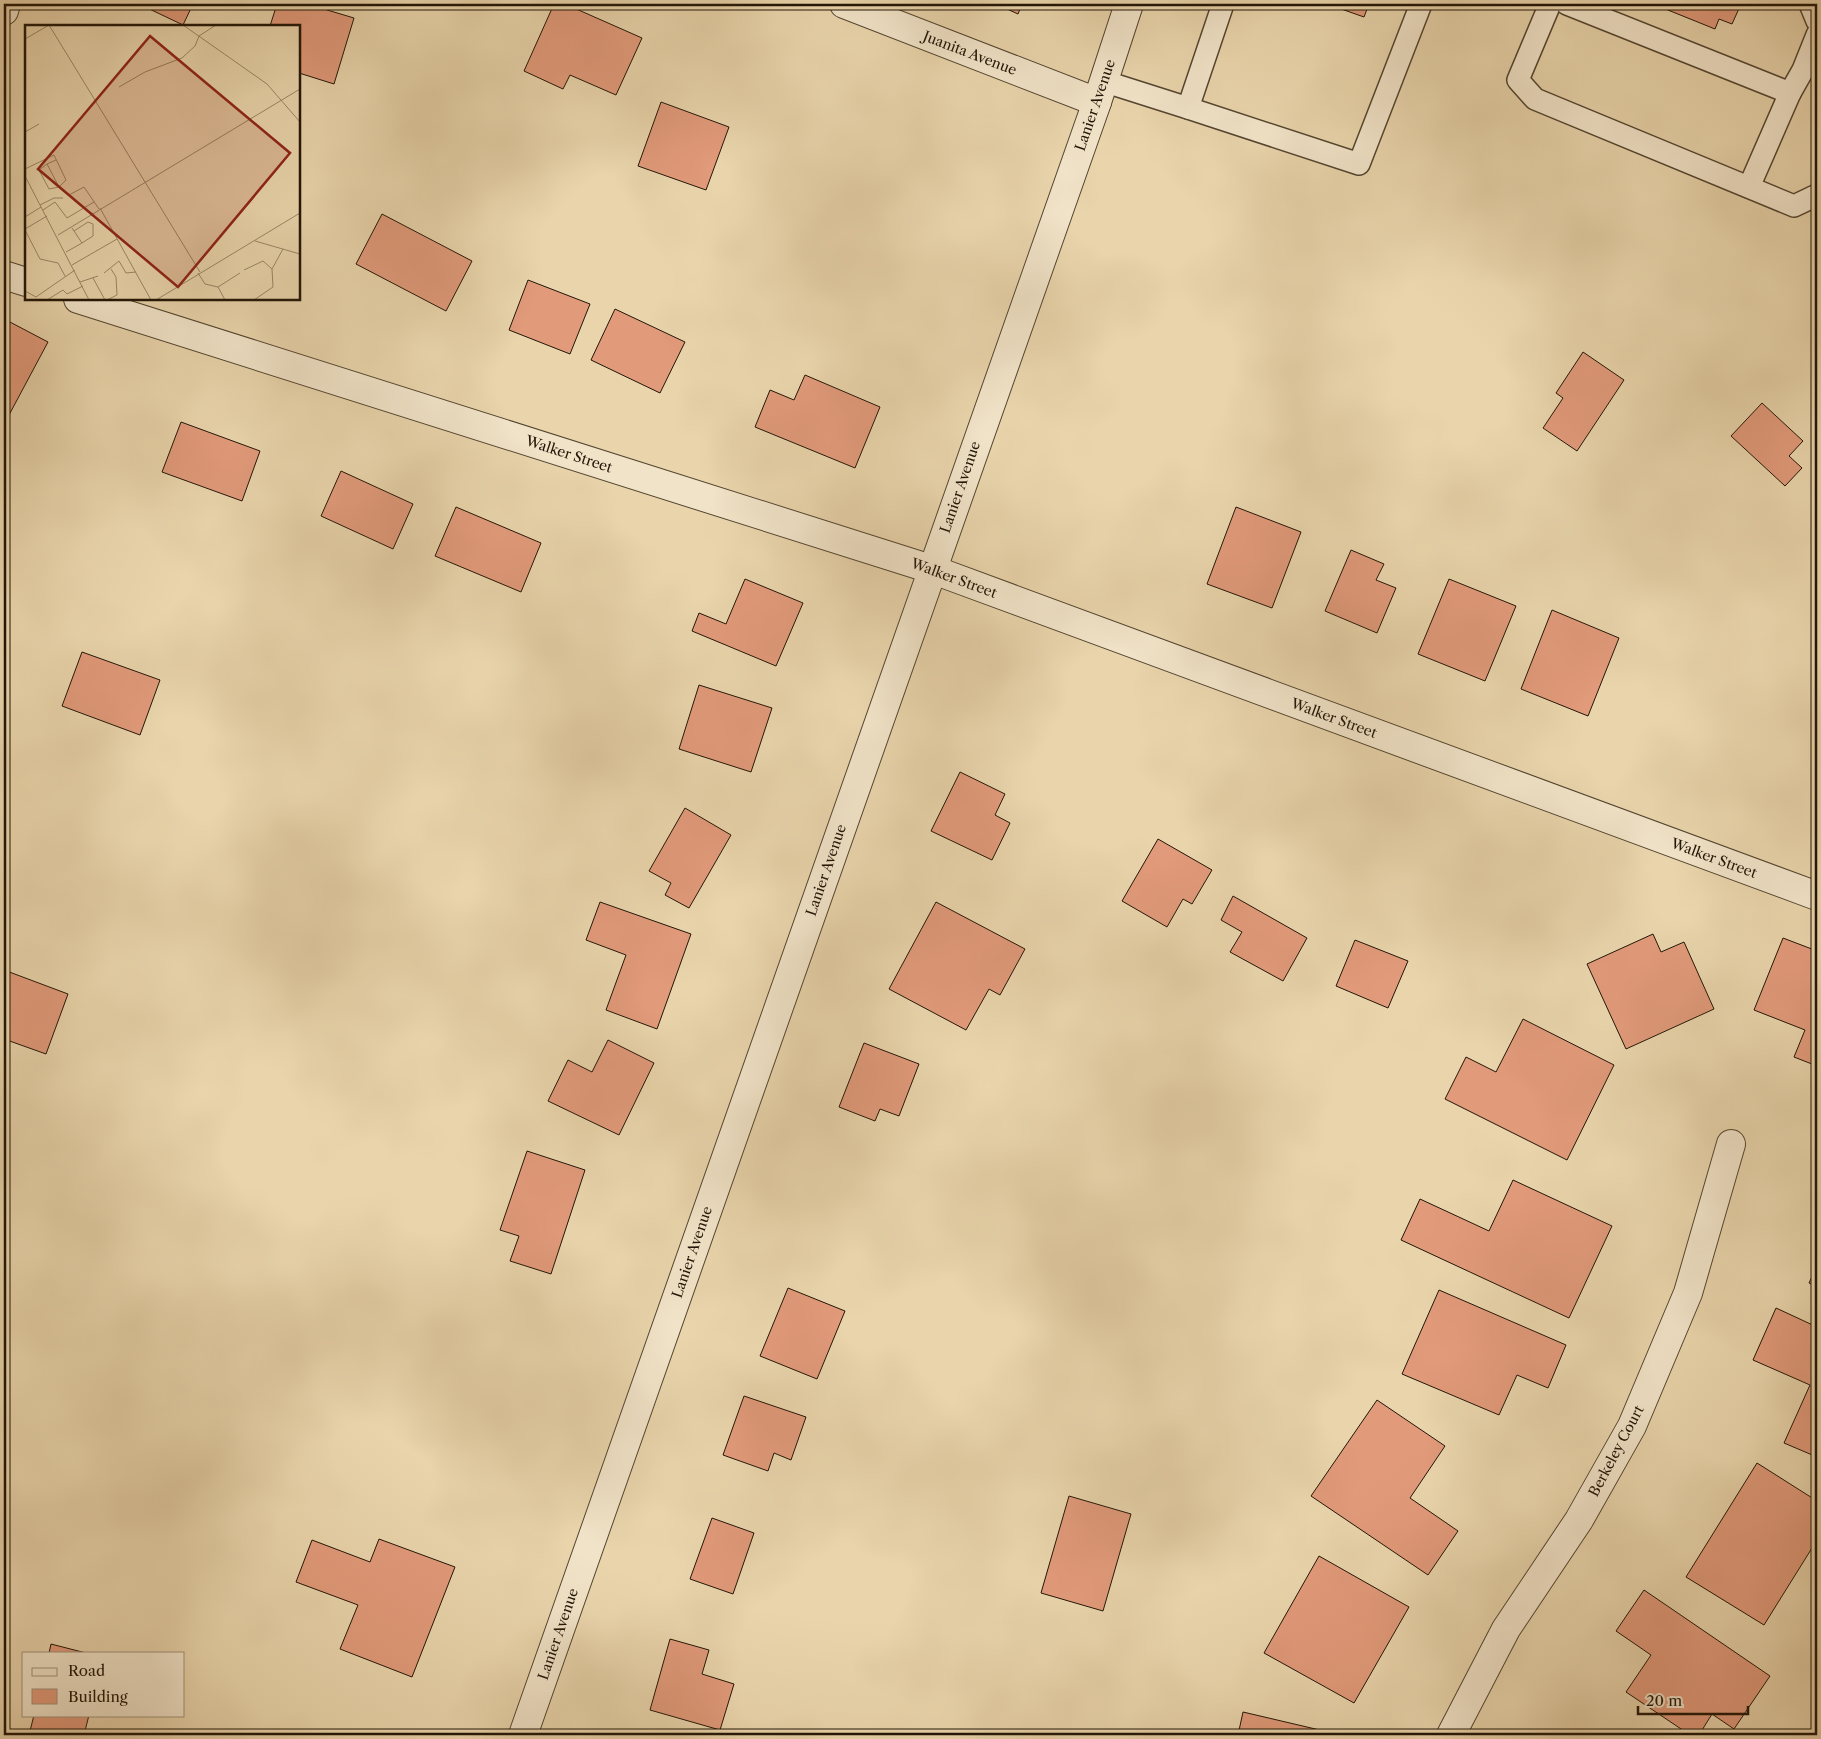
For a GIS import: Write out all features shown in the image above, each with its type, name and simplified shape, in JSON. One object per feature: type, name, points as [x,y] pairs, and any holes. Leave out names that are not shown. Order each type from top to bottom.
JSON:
[{"type":"street","points":[[4,11],[6,4]]},
{"type":"street","name":"Juanita Avenue","points":[[844,4],[1100,92]]},
{"type":"street","name":"Lanier Avenue","points":[[523,1735],[1100,92],[1128,4]]},
{"type":"street","points":[[4,275],[25,282]]},
{"type":"street","name":"Walker Street","points":[[81,300],[932,569],[1817,896]]},
{"type":"street","name":"Berkeley Court","points":[[1451,1735],[1506,1629],[1579,1520],[1632,1426],[1688,1293],[1731,1144]]},
{"type":"lane","points":[[1188,108],[1223,4]]},
{"type":"lane","points":[[1100,92],[1188,108],[1359,164],[1421,4]]},
{"type":"lane","points":[[1550,4],[1518,80],[1535,99],[1794,206],[1817,195]]},
{"type":"lane","points":[[1567,4],[1790,93]]},
{"type":"lane","points":[[1810,4],[1817,21]]},
{"type":"lane","points":[[1749,187],[1790,93],[1803,70],[1817,35]]},
{"type":"building","points":[[139,4],[193,4],[183,25]]},
{"type":"building","points":[[277,4],[307,4],[354,18],[334,84],[300,73],[300,25],[270,25]]},
{"type":"building","points":[[554,4],[565,4],[642,38],[616,95],[570,75],[563,89],[524,71]]},
{"type":"building","points":[[996,4],[1022,4],[1018,14]]},
{"type":"building","points":[[1327,4],[1369,4],[1364,17]]},
{"type":"building","points":[[1449,4],[1464,4],[1463,9]]},
{"type":"building","points":[[1653,4],[1741,4],[1732,24],[1719,19],[1715,29]]},
{"type":"building","points":[[661,102],[729,127],[706,190],[638,166]]},
{"type":"building","points":[[382,214],[472,261],[446,311],[356,264]]},
{"type":"building","points":[[528,280],[590,304],[570,354],[509,330]]},
{"type":"building","points":[[615,309],[685,342],[660,393],[591,360]]},
{"type":"building","points":[[8,321],[48,342],[9,415],[4,412],[4,329]]},
{"type":"building","points":[[1583,352],[1624,380],[1577,451],[1543,428],[1563,398],[1556,393]]},
{"type":"building","points":[[805,375],[880,407],[855,468],[755,427],[770,390],[794,400]]},
{"type":"building","points":[[1762,403],[1803,441],[1789,456],[1802,468],[1785,486],[1731,436]]},
{"type":"building","points":[[181,422],[260,451],[242,501],[162,472]]},
{"type":"building","points":[[341,471],[413,504],[393,549],[321,516]]},
{"type":"building","points":[[456,507],[541,543],[521,592],[435,556]]},
{"type":"building","points":[[1236,507],[1301,532],[1272,608],[1207,584]]},
{"type":"building","points":[[1351,550],[1384,564],[1376,580],[1396,588],[1377,633],[1325,611]]},
{"type":"building","points":[[745,579],[803,603],[776,666],[692,631],[699,613],[726,624]]},
{"type":"building","points":[[1449,579],[1516,606],[1485,681],[1418,654]]},
{"type":"building","points":[[1552,610],[1619,638],[1588,716],[1521,689]]},
{"type":"building","points":[[82,652],[160,680],[140,735],[62,706]]},
{"type":"building","points":[[699,685],[772,708],[751,772],[679,749]]},
{"type":"building","points":[[960,772],[1005,794],[995,815],[1010,823],[992,860],[931,831]]},
{"type":"building","points":[[685,808],[731,835],[689,908],[665,895],[671,883],[649,871]]},
{"type":"building","points":[[1158,839],[1212,870],[1192,904],[1183,899],[1167,927],[1122,901]]},
{"type":"building","points":[[1233,896],[1307,938],[1283,981],[1230,952],[1242,932],[1221,920]]},
{"type":"building","points":[[600,902],[691,934],[657,1029],[606,1010],[626,955],[586,940]]},
{"type":"building","points":[[936,902],[1025,949],[1000,995],[989,989],[966,1030],[889,989]]},
{"type":"building","points":[[1653,934],[1661,952],[1684,942],[1714,1009],[1626,1049],[1587,964]]},
{"type":"building","points":[[1783,938],[1817,951],[1817,1066],[1794,1057],[1805,1030],[1754,1010]]},
{"type":"building","points":[[1355,940],[1408,961],[1388,1008],[1336,986]]},
{"type":"building","points":[[4,970],[68,994],[46,1054],[4,1039]]},
{"type":"building","points":[[1523,1019],[1614,1065],[1567,1160],[1445,1099],[1466,1057],[1496,1072]]},
{"type":"building","points":[[608,1040],[654,1063],[619,1135],[548,1101],[568,1060],[592,1072]]},
{"type":"building","points":[[864,1043],[919,1064],[899,1116],[880,1109],[875,1121],[839,1107]]},
{"type":"building","points":[[527,1151],[585,1170],[551,1274],[510,1261],[519,1236],[500,1230]]},
{"type":"building","points":[[1513,1180],[1612,1226],[1569,1318],[1401,1240],[1420,1199],[1489,1231]]},
{"type":"building","points":[[1817,1266],[1817,1287],[1809,1283]]},
{"type":"building","points":[[788,1288],[845,1311],[817,1379],[760,1356]]},
{"type":"building","points":[[1439,1290],[1566,1345],[1548,1388],[1517,1375],[1499,1415],[1402,1374]]},
{"type":"building","points":[[1776,1308],[1817,1327],[1817,1457],[1784,1443],[1810,1385],[1753,1360]]},
{"type":"building","points":[[744,1396],[806,1417],[791,1460],[774,1453],[768,1471],[723,1455]]},
{"type":"building","points":[[1377,1400],[1445,1446],[1410,1498],[1458,1531],[1428,1575],[1311,1496]]},
{"type":"building","points":[[1757,1463],[1817,1501],[1817,1540],[1764,1625],[1686,1577]]},
{"type":"building","points":[[1069,1496],[1131,1514],[1103,1611],[1041,1593]]},
{"type":"building","points":[[712,1518],[754,1533],[733,1594],[690,1579]]},
{"type":"building","points":[[379,1539],[455,1567],[412,1677],[340,1649],[358,1605],[296,1582],[312,1540],[370,1562]]},
{"type":"building","points":[[1319,1556],[1409,1607],[1354,1703],[1264,1653]]},
{"type":"building","points":[[1644,1590],[1770,1676],[1734,1729],[1712,1714],[1699,1735],[1690,1735],[1626,1692],[1651,1655],[1616,1631]]},
{"type":"building","points":[[670,1639],[709,1650],[702,1674],[734,1684],[720,1730],[650,1710]]},
{"type":"building","points":[[51,1644],[82,1652],[49,1652]]},
{"type":"building","points":[[1243,1712],[1341,1735],[1238,1735]]},
{"type":"building","points":[[34,1716],[89,1716],[84,1735],[29,1735]]}]
